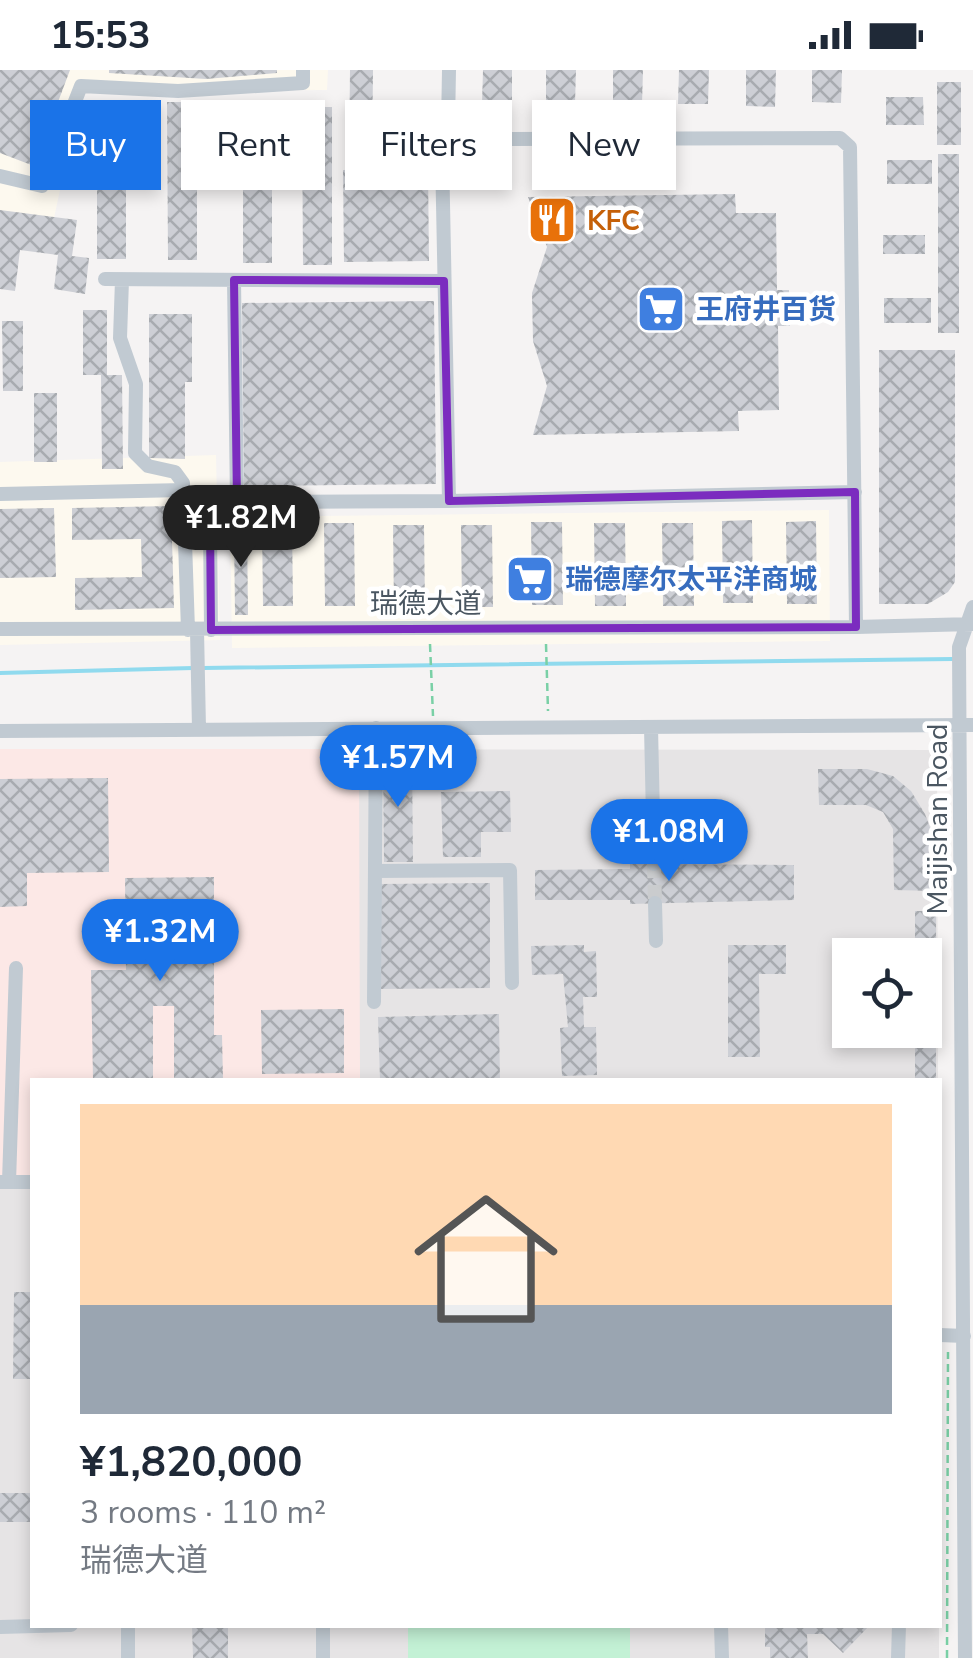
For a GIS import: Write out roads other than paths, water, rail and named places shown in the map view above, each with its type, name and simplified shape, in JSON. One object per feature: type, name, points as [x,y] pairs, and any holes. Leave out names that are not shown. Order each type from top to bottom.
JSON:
[{"type":"street","points":[[0,176],[42,186],[81,86],[178,92],[302,83],[303,70]]},
{"type":"street","points":[[448,100],[449,70]]},
{"type":"street","points":[[512,139],[840,138],[850,147],[856,627]]},
{"type":"street","points":[[443,190],[448,501]]},
{"type":"street","points":[[105,280],[444,280]]},
{"type":"street","points":[[122,280],[120,338],[136,384],[135,452],[148,466],[175,472],[184,490],[199,630]]},
{"type":"street","points":[[234,280],[237,502]]},
{"type":"street","points":[[0,494],[184,490]]},
{"type":"street","points":[[200,729],[197,649],[210,520],[215,508],[237,502],[855,492]]},
{"type":"street","points":[[971,624],[973,607]]},
{"type":"street","name":"瑞德大道","points":[[0,629],[971,624]]},
{"type":"street","name":"Maijishan Road","points":[[965,1658],[969,1471],[964,1336],[968,1234],[967,725],[961,700],[960,647],[971,624]]},
{"type":"street","points":[[0,730],[967,725]]},
{"type":"street","points":[[651,727],[654,864]]},
{"type":"street","points":[[374,1002],[376,728]]},
{"type":"street","points":[[375,871],[510,870],[512,982]]},
{"type":"street","points":[[655,904],[656,941]]},
{"type":"street","points":[[5,1182],[16,968]]},
{"type":"street","points":[[942,1336],[964,1336]]},
{"type":"street","points":[[0,1626],[30,1626]]},
{"type":"street","points":[[128,1628],[128,1658]]},
{"type":"street","points":[[323,1628],[323,1658]]},
{"type":"street","points":[[721,1628],[722,1658]]},
{"type":"street","points":[[898,1628],[898,1658]]},
{"type":"waterway","points":[[203,668],[953,659]]},
{"type":"waterway","points":[[0,673],[193,668]]},
{"type":"tunnel","points":[[654,864],[655,903]]},
{"type":"place","name":"KFC","points":[[552,220]]},
{"type":"place","name":"王府井百货","points":[[661,309]]},
{"type":"place","name":"瑞德摩尔太平洋商城","points":[[530,579]]}]
